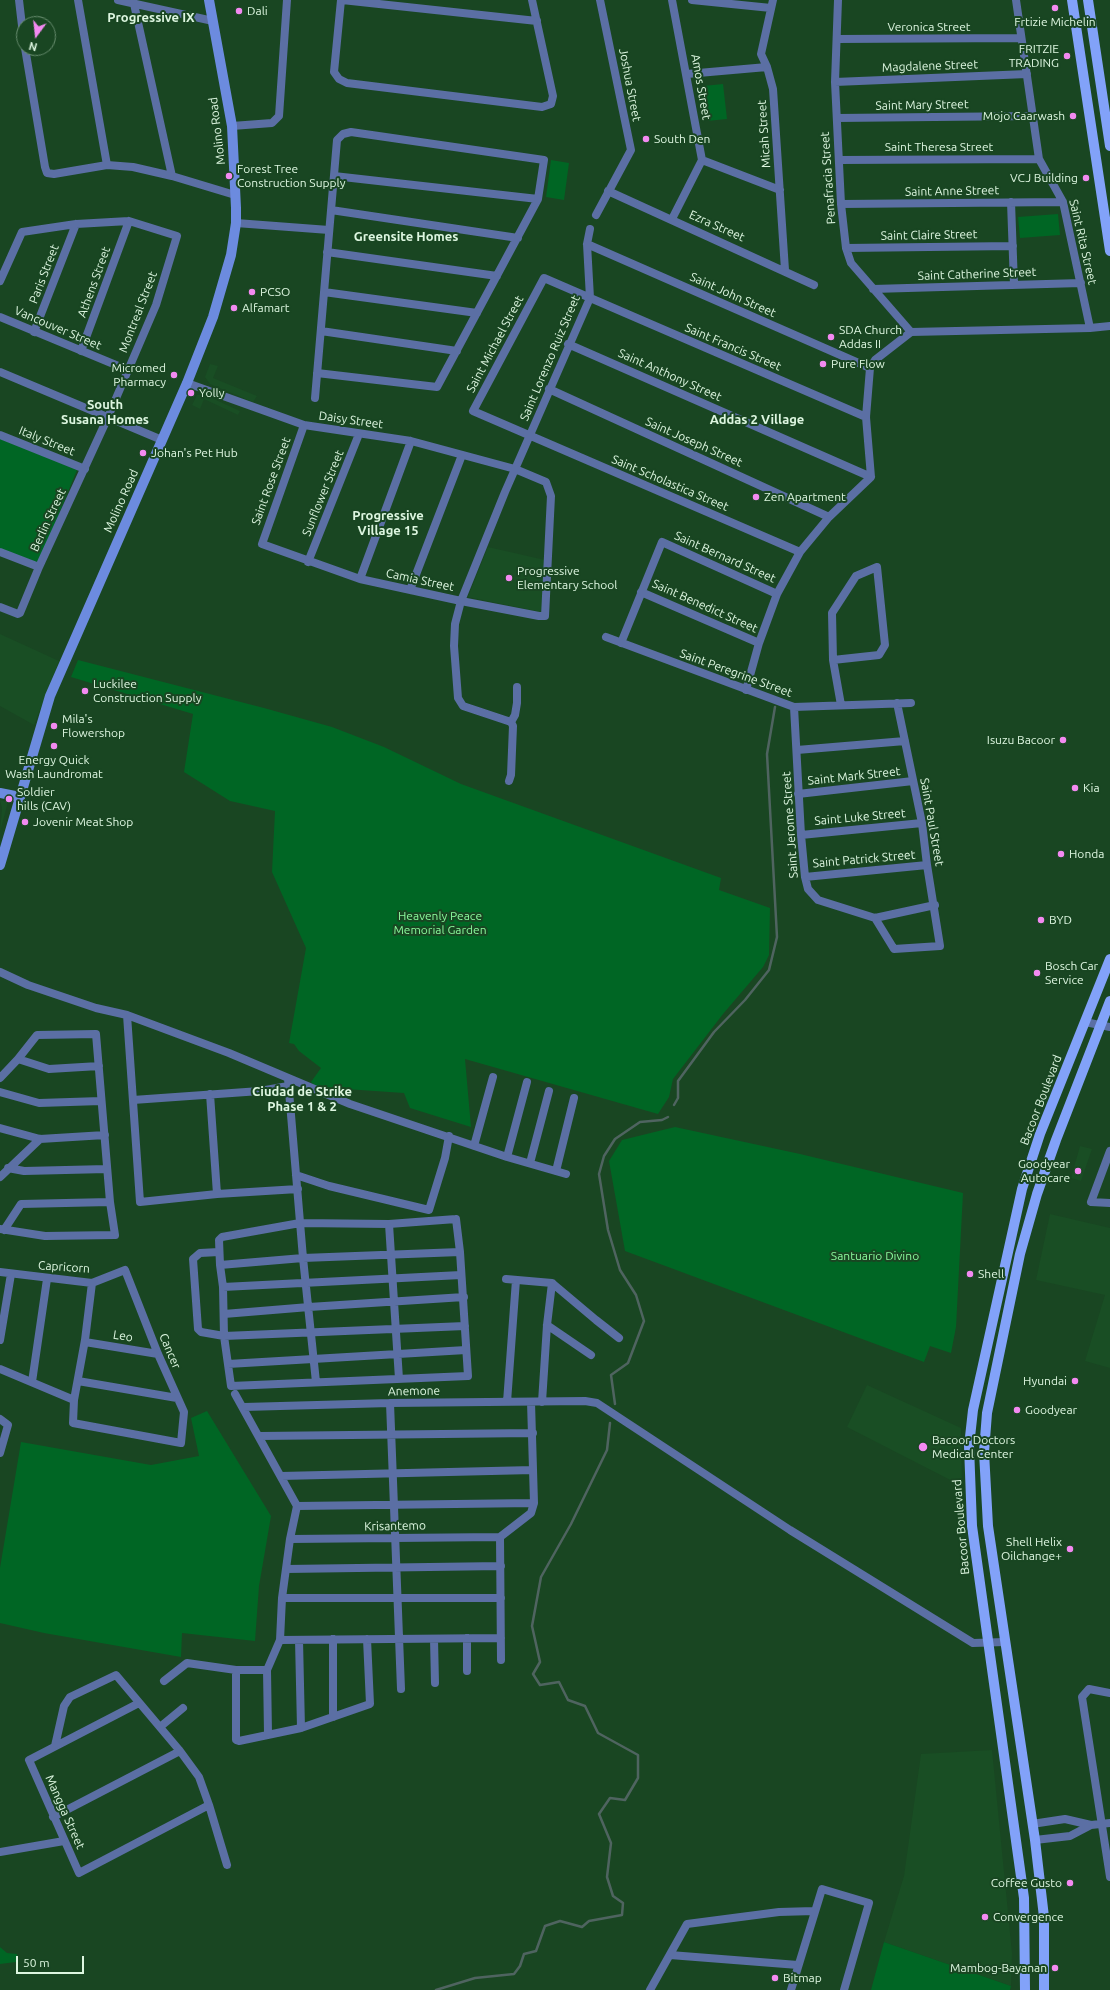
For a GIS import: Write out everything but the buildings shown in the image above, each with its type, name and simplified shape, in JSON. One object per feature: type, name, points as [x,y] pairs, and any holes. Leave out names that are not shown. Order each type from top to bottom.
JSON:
[{"type":"main road","name":"Molino Road","points":[[0,865],[50,696],[187,382],[213,317],[231,255],[236,223],[232,126],[209,0]]},
{"type":"main road","points":[[1072,0],[1110,251]]},
{"type":"main road","points":[[1088,0],[1110,146]]},
{"type":"main road","points":[[0,793],[20,797]]},
{"type":"main road","name":"Bacoor Boulevard","points":[[1025,1990],[1026,1918],[1024,1898],[972,1519],[969,1446],[973,1410],[1022,1189],[1040,1134],[1110,959]]},
{"type":"main road","points":[[1044,1990],[1044,1917],[1035,1840],[986,1509],[984,1452],[987,1413],[1019,1261],[1037,1194],[1105,1027],[1110,1001]]},
{"type":"street","points":[[19,0],[21,16]]},
{"type":"street","points":[[78,0],[107,165]]},
{"type":"street","points":[[118,0],[213,21]]},
{"type":"street","points":[[232,126],[272,123],[279,116],[287,0]]},
{"type":"street","points":[[532,0],[537,21],[553,96],[551,104],[542,107],[346,83],[338,79],[334,72],[341,0],[537,21]]},
{"type":"street","name":"Joshua Street","points":[[596,215],[631,150],[600,0]]},
{"type":"street","name":"Amos Street","points":[[672,0],[702,160]]},
{"type":"street","points":[[692,0],[772,4]]},
{"type":"street","name":"Penafracia Street","points":[[838,0],[835,82],[841,204],[846,248],[851,263],[911,332]]},
{"type":"street","name":"Saint Rita Street","points":[[1016,0],[1039,159],[1063,202],[1090,328]]},
{"type":"street","points":[[134,4],[172,176]]},
{"type":"street","name":"Micah Street","points":[[772,4],[761,54],[767,67],[773,89],[785,270]]},
{"type":"street","name":"Veronica Street","points":[[837,39],[1021,38]]},
{"type":"street","points":[[26,56],[47,172],[54,174],[107,165],[132,167],[172,176],[235,194]]},
{"type":"street","points":[[687,74],[767,67]]},
{"type":"street","name":"Magdalene Street","points":[[835,82],[1027,74]]},
{"type":"street","name":"Saint Mary Street","points":[[837,118],[1032,116]]},
{"type":"street","points":[[315,398],[317,373],[321,331],[327,252],[337,140],[343,134],[351,132],[544,160],[538,199],[437,387],[317,373]]},
{"type":"street","name":"Saint Theresa Street","points":[[839,160],[1039,159]]},
{"type":"street","points":[[672,219],[702,160],[780,190]]},
{"type":"street","points":[[334,176],[538,199]]},
{"type":"street","name":"Ezra Street","points":[[608,191],[785,270],[814,285]]},
{"type":"street","points":[[1011,202],[1014,285]]},
{"type":"street","name":"Saint Anne Street","points":[[841,204],[1063,202]]},
{"type":"street","points":[[331,210],[518,238]]},
{"type":"street","points":[[0,281],[22,232],[76,224],[129,221]]},
{"type":"street","name":"Montreal Street","points":[[108,417],[156,305],[177,236],[129,221]]},
{"type":"street","name":"Athens Street","points":[[81,351],[129,221]]},
{"type":"street","points":[[236,223],[329,230]]},
{"type":"street","name":"Paris Street","points":[[34,332],[76,224]]},
{"type":"street","name":"Saint Lorenzo Ruiz Street","points":[[515,469],[568,344],[590,298],[587,244],[590,229]]},
{"type":"street","name":"Saint John Street","points":[[587,244],[870,368]]},
{"type":"street","name":"Saint Claire Street","points":[[846,248],[1013,246]]},
{"type":"street","points":[[327,252],[497,276]]},
{"type":"street","name":"Saint Michael Street","points":[[530,435],[473,411],[544,278],[590,298]]},
{"type":"street","name":"Saint Catherine Street","points":[[873,289],[1081,283]]},
{"type":"street","points":[[324,292],[477,312]]},
{"type":"street","name":"Saint Francis Street","points":[[590,298],[866,417]]},
{"type":"street","name":"Vancouver Street","points":[[0,317],[128,370]]},
{"type":"street","points":[[746,690],[759,643],[777,594],[800,552],[829,517],[871,477],[866,417],[870,368],[875,360],[911,332],[1090,328],[1110,326]]},
{"type":"street","points":[[321,331],[457,351]]},
{"type":"street","name":"Saint Anthony Street","points":[[568,344],[871,477]]},
{"type":"street","points":[[0,372],[162,440]]},
{"type":"street","name":"Daisy Street","points":[[187,382],[304,425],[411,441],[515,469],[546,482],[551,496],[544,616],[461,601]]},
{"type":"street","name":"Saint Joseph Street","points":[[549,389],[829,517]]},
{"type":"street","name":"Berlin Street","points":[[0,607],[19,614],[108,417]]},
{"type":"street","name":"Saint Rose Street","points":[[262,544],[304,425]]},
{"type":"street","name":"Sunflower Street","points":[[308,562],[360,434]]},
{"type":"street","name":"Italy Street","points":[[0,435],[85,469]]},
{"type":"street","name":"Saint Scholastica Street","points":[[530,435],[800,552]]},
{"type":"street","points":[[360,579],[411,441]]},
{"type":"street","points":[[410,590],[462,455]]},
{"type":"street","name":"Camia Street","points":[[262,544],[308,562],[360,579],[461,601],[515,469]]},
{"type":"street","name":"Saint Bernard Street","points":[[642,592],[662,542],[777,594]]},
{"type":"street","points":[[0,552],[39,567]]},
{"type":"street","points":[[833,660],[879,655],[885,645],[877,567],[856,576],[832,613],[833,660],[841,705]]},
{"type":"street","points":[[621,643],[642,592]]},
{"type":"street","name":"Saint Benedict Street","points":[[642,592],[759,643]]},
{"type":"street","points":[[461,601],[455,624],[454,646],[458,698],[462,706],[511,722]]},
{"type":"street","name":"Saint Peregrine Street","points":[[606,637],[794,707],[911,703]]},
{"type":"street","points":[[509,781],[511,775],[513,726],[511,722],[516,709],[517,687]]},
{"type":"street","name":"Saint Paul Street","points":[[875,918],[894,949],[940,946],[926,865],[922,823],[897,703]]},
{"type":"street","name":"Saint Jerome Street","points":[[794,707],[801,835],[805,877],[808,889],[818,900],[875,918]]},
{"type":"street","points":[[797,750],[905,740]]},
{"type":"street","name":"Saint Mark Street","points":[[798,794],[913,782]]},
{"type":"street","name":"Saint Luke Street","points":[[801,835],[922,823]]},
{"type":"street","name":"Saint Patrick Street","points":[[805,877],[926,865]]},
{"type":"street","points":[[875,918],[934,905]]},
{"type":"street","points":[[0,972],[28,985],[96,1008],[127,1015],[228,1053],[288,1083],[449,1136],[507,1157],[566,1174]]},
{"type":"street","points":[[127,1015],[140,1202],[217,1194],[298,1189]]},
{"type":"street","points":[[1085,1022],[1105,1027]]},
{"type":"street","points":[[0,1078],[18,1060],[37,1034],[96,1034],[110,1202],[115,1235],[45,1236],[2,1230],[21,1204],[110,1202]]},
{"type":"street","points":[[18,1060],[49,1069],[99,1066]]},
{"type":"street","points":[[474,1146],[493,1077]]},
{"type":"street","points":[[507,1157],[527,1082]]},
{"type":"street","points":[[133,1100],[260,1091],[288,1083]]},
{"type":"street","points":[[288,1083],[303,1258],[316,1382]]},
{"type":"street","points":[[530,1163],[550,1091]]},
{"type":"street","points":[[0,1092],[39,1103],[101,1101]]},
{"type":"street","points":[[210,1094],[217,1194]]},
{"type":"street","points":[[556,1171],[574,1098]]},
{"type":"street","points":[[0,1128],[40,1139],[105,1134]]},
{"type":"street","points":[[296,1175],[329,1186],[429,1210],[445,1158],[449,1136]]},
{"type":"street","points":[[0,1177],[40,1139]]},
{"type":"street","points":[[1110,1151],[1091,1202],[1110,1203]]},
{"type":"street","points":[[8,1168],[24,1171],[107,1168]]},
{"type":"street","points":[[456,1220],[464,1297],[468,1376],[231,1386],[224,1336],[223,1287],[219,1252],[219,1240],[222,1236],[300,1223],[389,1224],[456,1220]]},
{"type":"street","points":[[389,1224],[391,1278],[399,1379]]},
{"type":"street","points":[[219,1252],[200,1253],[193,1259],[198,1329],[206,1333],[224,1336],[310,1331],[465,1326]]},
{"type":"street","points":[[220,1265],[303,1258],[460,1252]]},
{"type":"street","name":"Capricorn","points":[[0,1272],[47,1279],[92,1283],[125,1270]]},
{"type":"street","name":"Cancer","points":[[74,1400],[73,1423],[181,1443],[184,1412],[158,1354],[125,1270]]},
{"type":"street","points":[[0,1340],[11,1274]]},
{"type":"street","points":[[223,1287],[461,1275]]},
{"type":"street","points":[[32,1382],[47,1279]]},
{"type":"street","points":[[506,1279],[552,1283],[619,1338]]},
{"type":"street","points":[[507,1402],[516,1280]]},
{"type":"street","points":[[0,1369],[74,1400],[85,1342],[92,1283]]},
{"type":"street","points":[[542,1402],[547,1325],[552,1283]]},
{"type":"street","points":[[224,1314],[464,1297]]},
{"type":"street","points":[[547,1325],[591,1354]]},
{"type":"street","name":"Leo","points":[[85,1342],[158,1354]]},
{"type":"street","points":[[228,1364],[466,1350]]},
{"type":"street","points":[[78,1381],[177,1398]]},
{"type":"street","points":[[235,1394],[244,1407],[297,1506],[290,1539],[282,1598],[280,1640],[267,1670],[268,1734]]},
{"type":"street","name":"Anemone","points":[[244,1407],[390,1403],[585,1401],[597,1404],[606,1408],[790,1530],[973,1643],[988,1644],[1005,1642]]},
{"type":"street","points":[[501,1660],[500,1537],[531,1513],[534,1503],[532,1402]]},
{"type":"street","points":[[390,1403],[391,1473],[396,1538],[396,1598],[401,1689]]},
{"type":"street","points":[[0,1419],[8,1425],[0,1453]]},
{"type":"street","points":[[260,1436],[533,1432]]},
{"type":"street","points":[[281,1476],[533,1470]]},
{"type":"street","points":[[297,1506],[534,1503]]},
{"type":"street","name":"Krisantemo","points":[[290,1539],[500,1537]]},
{"type":"street","points":[[286,1569],[501,1566]]},
{"type":"street","points":[[282,1598],[501,1598]]},
{"type":"street","points":[[466,1638],[467,1671]]},
{"type":"street","points":[[280,1640],[501,1638]]},
{"type":"street","points":[[333,1639],[333,1717]]},
{"type":"street","points":[[236,1670],[236,1740],[239,1741],[301,1728],[370,1704],[367,1639]]},
{"type":"street","points":[[434,1639],[435,1683]]},
{"type":"street","points":[[299,1640],[301,1728]]},
{"type":"street","points":[[164,1681],[187,1663],[236,1670],[267,1670]]},
{"type":"street","points":[[55,1746],[64,1706],[70,1698],[116,1675],[180,1751],[199,1777],[227,1866]]},
{"type":"street","points":[[1110,1693],[1089,1689],[1082,1697],[1106,1823],[1110,1877]]},
{"type":"street","points":[[55,1746],[139,1703]]},
{"type":"street","points":[[160,1727],[183,1708]]},
{"type":"street","name":"Mangga Street","points":[[55,1746],[29,1760],[79,1873],[209,1805]]},
{"type":"street","points":[[54,1817],[180,1751]]},
{"type":"street","points":[[1032,1824],[1065,1819],[1091,1825]]},
{"type":"street","points":[[1035,1840],[1070,1836],[1091,1825],[1106,1823]]},
{"type":"street","points":[[0,1852],[64,1841]]},
{"type":"street","points":[[791,1990],[822,1889],[868,1903],[844,1990]]},
{"type":"street","points":[[650,1990],[687,1924],[779,1912],[814,1911]]},
{"type":"street","points":[[670,1955],[798,1965]]},
{"type":"shaded area","points":[[210,364],[218,366],[213,378],[257,396],[253,402],[210,384],[205,377]]},
{"type":"shaded area","points":[[203,394],[240,411],[238,415],[204,399],[200,409],[192,405],[197,395]]},
{"type":"shaded area","name":"Progressive Elementary School","points":[[488,547],[545,560],[541,612],[468,597]]},
{"type":"shaded area","points":[[0,634],[59,661],[34,725],[0,706]]},
{"type":"shaded area","points":[[0,800],[8,802],[0,832],[2,808]]},
{"type":"shaded area","points":[[1080,1146],[1092,1149],[1081,1181],[1071,1178]]},
{"type":"shaded area","points":[[1050,1214],[1110,1228],[1110,1368],[1085,1361],[1105,1295],[1036,1280]]},
{"type":"shaded area","name":"Bacoor Doctors Medical Center","points":[[867,1385],[961,1428],[962,1486],[847,1427]]},
{"type":"shaded area","points":[[992,1750],[1012,1953],[1011,1986],[884,1942],[904,1876],[921,1754]]},
{"type":"green space","points":[[723,84],[727,119],[707,121],[703,86]]},
{"type":"green space","points":[[551,160],[569,163],[564,200],[546,197]]},
{"type":"green space","points":[[1058,214],[1060,235],[1020,238],[1018,217]]},
{"type":"green space","points":[[0,437],[77,470],[38,564],[0,549]]},
{"type":"green space","name":"Heavenly Peace Memorial Garden","points":[[78,660],[332,727],[384,747],[461,784],[721,878],[719,890],[770,908],[769,955],[763,967],[723,1014],[673,1079],[669,1097],[658,1114],[465,1059],[471,1127],[410,1108],[404,1093],[316,1087],[311,1082],[321,1068],[299,1051],[294,1044],[289,1043],[306,948],[272,872],[275,811],[230,801],[184,772],[193,714],[71,677]]},
{"type":"green space","name":"Santuario Divino","points":[[675,1127],[800,1154],[963,1193],[956,1327],[951,1353],[930,1346],[924,1362],[625,1251],[609,1161],[622,1140]]},
{"type":"green space","points":[[207,1411],[271,1516],[259,1586],[255,1641],[182,1633],[181,1657],[44,1633],[0,1623],[0,1568],[21,1442],[151,1465],[199,1456],[191,1418]]},
{"type":"green space","points":[[884,1942],[1011,1986],[1010,1990],[871,1990]]},
{"type":"green space","points":[[0,1947],[7,1953],[17,1954],[16,1962],[0,1964]]},
{"type":"waterway","points":[[674,1105],[678,1098],[678,1081],[714,1032],[745,1000],[769,970],[777,937],[767,754],[775,707]]},
{"type":"waterway","points":[[615,1404],[611,1375],[628,1363],[644,1321],[636,1295],[620,1270],[608,1230],[599,1174],[604,1156],[615,1139],[640,1122],[662,1120],[668,1117]]},
{"type":"waterway","points":[[436,1990],[475,1978],[514,1974],[520,1966],[524,1954],[536,1951],[545,1926],[560,1921],[582,1927],[589,1921],[622,1915],[623,1903],[613,1896],[607,1877],[611,1843],[599,1814],[610,1798],[625,1800],[638,1778],[638,1755],[598,1733],[585,1706],[568,1700],[559,1682],[540,1685],[533,1674],[540,1662],[532,1626],[541,1577],[571,1524],[607,1450],[610,1423]]},
{"type":"place","name":"Frtizie Michelin","points":[[1055,8]]},
{"type":"place","name":"Dali","points":[[239,11]]},
{"type":"place","name":"FRITZIE TRADING","points":[[1067,56]]},
{"type":"place","name":"Mojo Caarwash","points":[[1073,116]]},
{"type":"place","name":"South Den","points":[[646,139]]},
{"type":"place","name":"Forest Tree Construction Supply","points":[[229,176]]},
{"type":"place","name":"VCJ Building","points":[[1086,178]]},
{"type":"place","name":"PCSO","points":[[252,292]]},
{"type":"place","name":"Alfamart","points":[[234,308]]},
{"type":"place","name":"SDA Church Addas II","points":[[831,337]]},
{"type":"place","name":"Pure Flow","points":[[823,364]]},
{"type":"place","name":"Micromed Pharmacy","points":[[174,375]]},
{"type":"place","name":"Yolly","points":[[191,393]]},
{"type":"place","name":"Johan's Pet Hub","points":[[143,453]]},
{"type":"place","name":"Zen Apartment","points":[[756,497]]},
{"type":"place","name":"Progressive Elementary School","points":[[509,578]]},
{"type":"place","name":"Luckilee Construction Supply","points":[[85,691]]},
{"type":"place","name":"Mila's Flowershop","points":[[54,726]]},
{"type":"place","name":"Isuzu Bacoor","points":[[1063,740]]},
{"type":"place","name":"Energy Quick Wash Laundromat","points":[[54,746]]},
{"type":"place","name":"Kia","points":[[1075,788]]},
{"type":"place","name":"Soldier hills (CAV)","points":[[9,799]]},
{"type":"place","name":"Jovenir Meat Shop","points":[[25,822]]},
{"type":"place","name":"Honda","points":[[1061,854]]},
{"type":"place","name":"BYD","points":[[1041,920]]},
{"type":"place","name":"Bosch Car Service","points":[[1037,973]]},
{"type":"place","name":"Goodyear Autocare","points":[[1078,1171]]},
{"type":"place","name":"Shell","points":[[970,1274]]},
{"type":"place","name":"Hyundai","points":[[1075,1381]]},
{"type":"place","name":"Goodyear","points":[[1017,1410]]},
{"type":"place","name":"Bacoor Doctors Medical Center","points":[[923,1447]]},
{"type":"place","name":"Shell Helix Oilchange+","points":[[1070,1549]]},
{"type":"place","name":"Coffee Gusto","points":[[1070,1883]]},
{"type":"place","name":"Convergence","points":[[985,1917]]},
{"type":"place","name":"Mambog-Bayanan","points":[[1055,1968]]},
{"type":"place","name":"Bitmap","points":[[775,1978]]},
{"type":"district","name":"Progressive IX","points":[[151,18]]},
{"type":"district","name":"Greensite Homes","points":[[406,237]]},
{"type":"district","name":"South Susana Homes","points":[[105,412]]},
{"type":"district","name":"Addas 2 Village","points":[[757,420]]},
{"type":"district","name":"Progressive Village 15","points":[[388,524]]},
{"type":"district","name":"Ciudad de Strike Phase 1 & 2","points":[[302,1100]]}]
